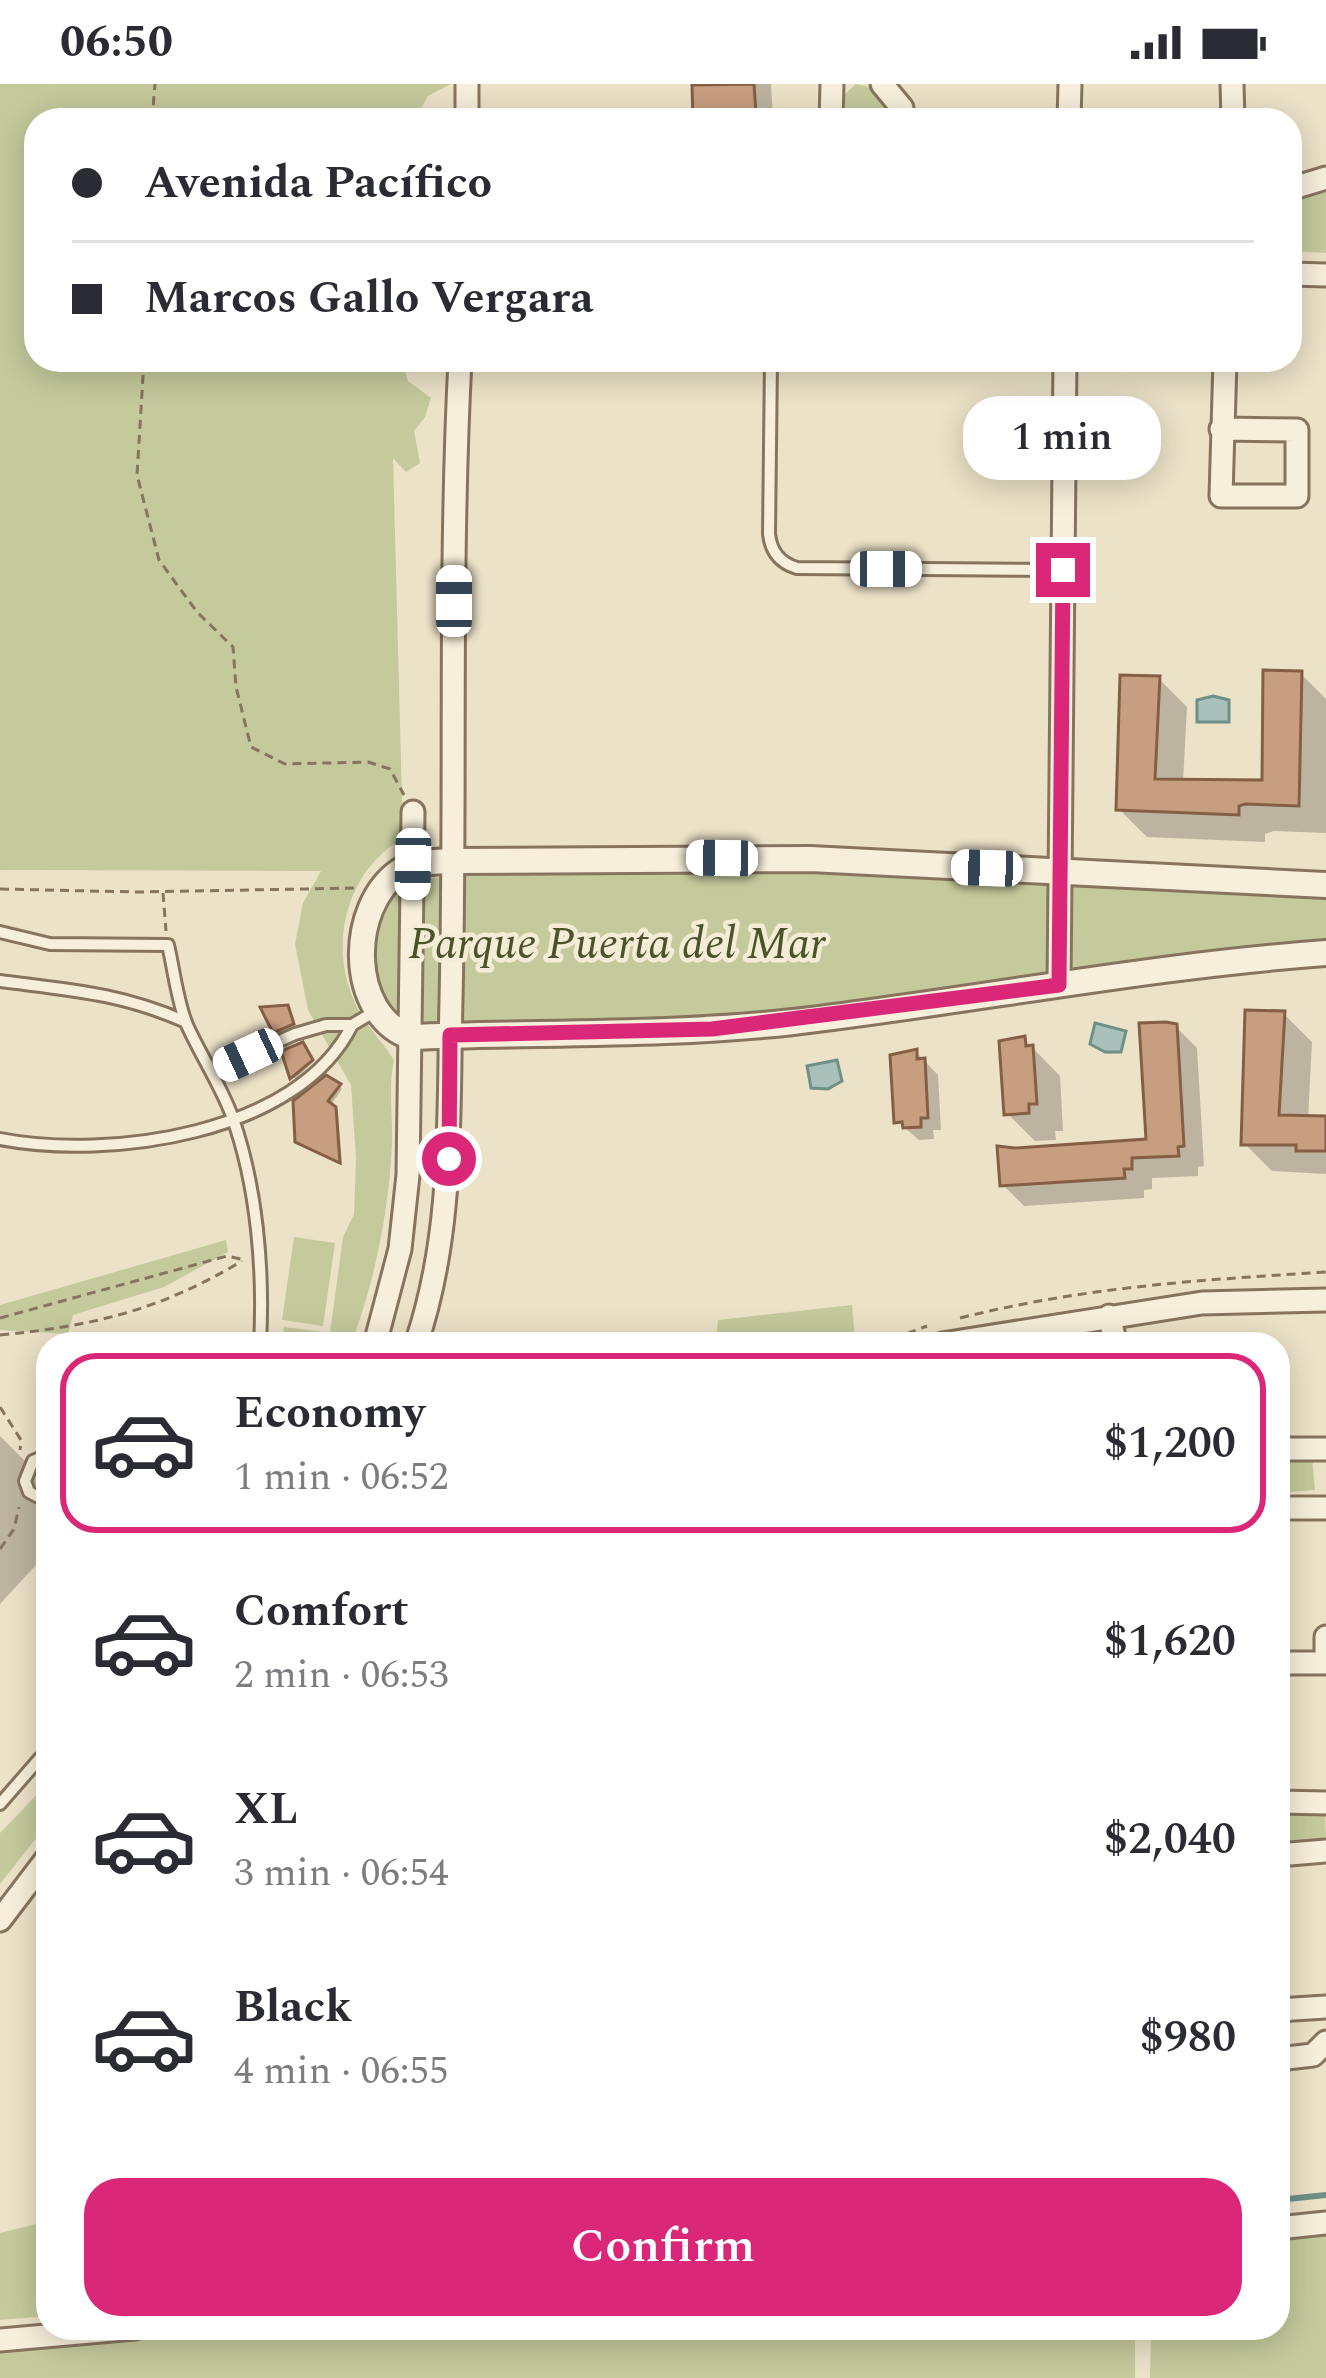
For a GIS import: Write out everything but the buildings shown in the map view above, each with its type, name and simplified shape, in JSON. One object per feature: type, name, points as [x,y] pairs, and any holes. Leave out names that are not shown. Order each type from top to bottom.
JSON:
[{"type":"street","points":[[882,84],[902,108]]},
{"type":"street","points":[[420,1332],[445,1218],[454,861],[454,468],[459,372]]},
{"type":"street","points":[[1059,985],[1065,372]]},
{"type":"street","points":[[1221,429],[1298,430],[1297,496],[1220,496],[1221,429],[1224,372]]},
{"type":"street","points":[[379,1332],[395,1276],[405,1212],[413,812]]},
{"type":"street","points":[[1326,885],[810,859],[454,861],[413,864],[384,887],[369,913],[362,946],[364,977],[377,1010],[399,1033],[411,1036],[712,1029],[1209,963],[1326,953]]},
{"type":"street","points":[[1014,1332],[1202,1304],[1326,1300]]},
{"type":"street","points":[[1109,1316],[1113,1332]]},
{"type":"street","points":[[1290,1449],[1326,1449]]},
{"type":"street","points":[[1290,1508],[1326,1508]]},
{"type":"street","points":[[1290,1663],[1326,1663],[1326,1637]]},
{"type":"street","points":[[1290,1802],[1326,1803]]},
{"type":"street","points":[[1290,1854],[1326,1851]]},
{"type":"street","points":[[0,1919],[36,1872]]},
{"type":"street","points":[[1290,2009],[1326,2007]]},
{"type":"street","points":[[1290,2058],[1313,2055],[1326,2042]]},
{"type":"street","points":[[1290,2227],[1326,2223]]},
{"type":"street","points":[[0,2340],[36,2337]]},
{"type":"lane","points":[[771,372],[770,534],[772,548],[782,561],[797,568],[1063,570]]},
{"type":"lane","points":[[0,932],[50,944],[168,945],[185,1022],[233,1119],[259,1256],[260,1332]]},
{"type":"lane","points":[[0,981],[142,1002],[185,1022]]},
{"type":"lane","points":[[212,1071],[313,1028],[352,1025],[377,1010]]},
{"type":"lane","points":[[0,1139],[34,1146],[85,1147],[150,1139],[233,1119],[318,1073],[352,1025]]},
{"type":"lane","points":[[36,1460],[25,1481],[36,1496]]},
{"type":"lane","points":[[0,1804],[36,1763]]},
{"type":"path","points":[[143,372],[137,475],[159,560],[197,612],[232,647],[251,747],[285,764],[368,762],[390,770],[413,812]]},
{"type":"path","points":[[0,889],[384,887]]},
{"type":"path","points":[[163,891],[168,945]]},
{"type":"path","points":[[0,1318],[227,1256],[245,1260]]},
{"type":"path","points":[[0,1335],[74,1328],[131,1313],[259,1256]]},
{"type":"green space","points":[[0,84],[451,84],[428,96],[421,108],[24,108],[24,372],[405,372],[408,381],[431,398],[414,431],[420,463],[406,472],[393,458],[403,838],[365,874],[345,921],[345,973],[353,998],[394,1060],[388,1195],[374,1271],[355,1332],[330,1332],[343,1237],[354,1214],[351,1085],[308,1010],[295,944],[303,903],[321,871],[0,870]]},
{"type":"green space","points":[[856,84],[878,89],[890,108],[841,108],[841,98]]},
{"type":"green space","points":[[1326,192],[1326,253],[1302,252],[1302,197]]},
{"type":"green space","name":"Parque Puerta del Mar","points":[[728,863],[1326,896],[1326,942],[792,1011],[699,1018],[418,1026],[401,1019],[383,999],[374,973],[375,939],[381,915],[400,888],[475,873]]},
{"type":"green space","points":[[294,1237],[335,1243],[323,1326],[282,1320]]},
{"type":"green space","points":[[226,1240],[228,1252],[164,1287],[73,1315],[69,1332],[0,1330],[0,1305]]},
{"type":"green space","points":[[852,1305],[854,1332],[717,1332],[718,1320]]},
{"type":"green space","points":[[284,1327],[322,1332],[283,1332]]},
{"type":"green space","points":[[1312,1457],[1315,1490],[1290,1492],[1290,1459]]},
{"type":"green space","points":[[36,1796],[36,1838],[0,1884],[0,1833]]},
{"type":"green space","points":[[1290,1809],[1325,1815],[1326,1837],[1313,1846],[1290,1847]]},
{"type":"green space","points":[[36,2224],[36,2317],[0,2320],[0,2233]]},
{"type":"green space","points":[[1326,2226],[1326,2378],[1150,2378],[1151,2340],[1290,2340],[1290,2228]]},
{"type":"green space","points":[[114,2340],[1135,2340],[1135,2378],[0,2378],[0,2350]]},
{"type":"water","points":[[1213,696],[1229,700],[1229,722],[1197,722],[1197,700]]},
{"type":"water","points":[[1095,1023],[1126,1031],[1121,1052],[1105,1052],[1090,1044]]},
{"type":"water","points":[[837,1060],[842,1081],[828,1089],[811,1088],[807,1066]]},
{"type":"waterway","points":[[1290,2199],[1326,2195]]},
{"type":"route","points":[[449,1159],[450,1035],[712,1029],[1059,985],[1063,570]]}]
